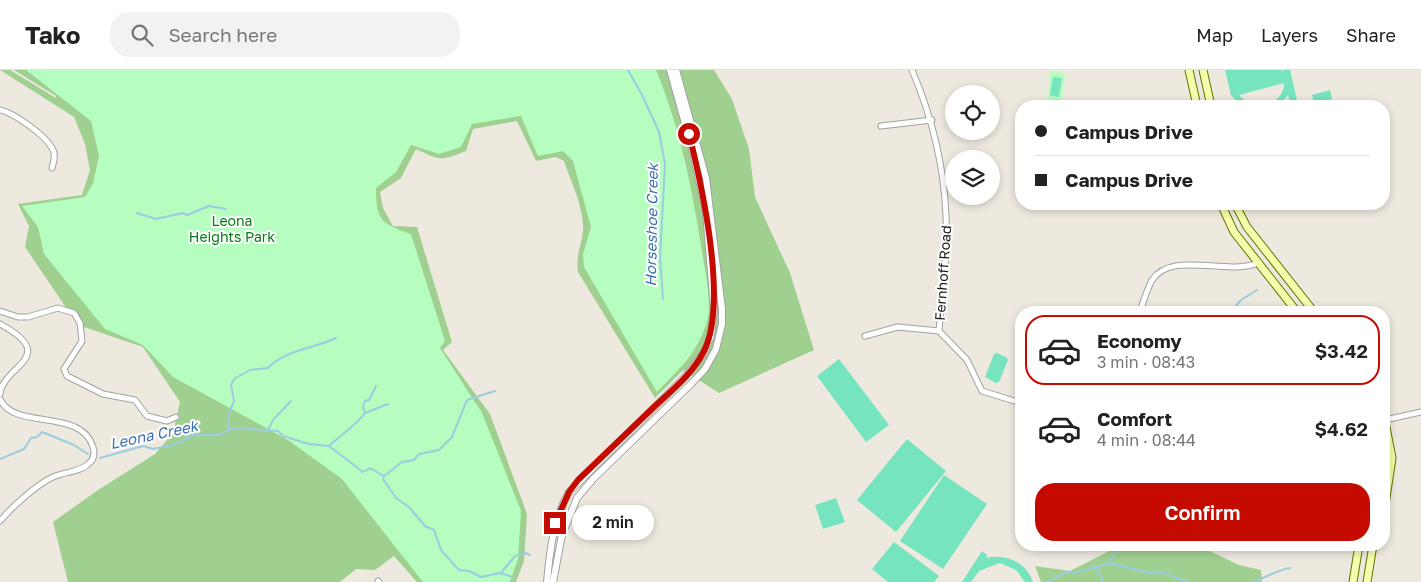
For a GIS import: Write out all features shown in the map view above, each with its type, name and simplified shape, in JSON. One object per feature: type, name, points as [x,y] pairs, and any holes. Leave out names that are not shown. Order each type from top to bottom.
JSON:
[{"type":"main road","points":[[1188,70],[1196,100]]},
{"type":"main road","points":[[1203,70],[1210,100]]},
{"type":"main road","points":[[1223,210],[1234,232],[1292,306]]},
{"type":"main road","points":[[1238,210],[1247,227],[1309,306]]},
{"type":"main road","points":[[1390,448],[1392,458],[1390,471]]},
{"type":"main road","points":[[1353,582],[1358,551]]},
{"type":"main road","points":[[1367,582],[1372,551]]},
{"type":"street","points":[[547,582],[551,539],[558,513],[569,492],[685,377],[703,354],[711,336],[714,309],[706,211],[694,152],[670,70]]},
{"type":"street","points":[[553,582],[562,535],[577,498],[705,369],[719,340],[722,309],[706,178],[676,70]]},
{"type":"street","name":"Fernhoff Road","points":[[912,70],[932,120],[941,163],[946,218],[939,331]]},
{"type":"street","points":[[0,110],[18,119],[47,141],[54,150],[52,168]]},
{"type":"street","points":[[881,126],[932,120]]},
{"type":"street","points":[[1142,306],[1152,280],[1165,269],[1189,264],[1244,268],[1258,263]]},
{"type":"street","points":[[0,310],[18,317],[28,317],[58,308],[74,313],[80,322],[82,341],[64,369],[67,376],[103,394],[135,400],[143,413],[154,419],[167,421],[176,417]]},
{"type":"street","points":[[0,324],[18,334],[24,340],[27,348],[25,358],[19,368],[0,388],[0,394]]},
{"type":"street","points":[[865,336],[898,327],[939,331],[967,360],[982,391],[1015,401]]},
{"type":"street","points":[[0,399],[9,411],[67,424],[83,431],[91,441],[94,452],[93,459],[87,466],[51,477],[0,521]]},
{"type":"street","points":[[1390,418],[1421,412]]},
{"type":"green space","name":"Leona Heights Park","points":[[0,70],[10,70],[56,98],[56,96],[14,70],[714,70],[732,99],[749,149],[755,197],[790,273],[814,350],[719,393],[683,370],[655,398],[578,272],[577,265],[583,231],[582,217],[564,161],[556,157],[536,161],[517,121],[473,129],[466,151],[445,158],[436,158],[416,149],[401,178],[380,192],[383,208],[393,226],[417,227],[452,342],[443,350],[490,414],[527,514],[524,561],[516,582],[417,582],[394,556],[375,570],[356,569],[340,582],[68,582],[53,522],[98,490],[155,454],[173,433],[180,402],[143,347],[81,326],[67,309],[25,247],[29,226],[18,204],[82,195],[90,170],[85,144],[74,117]]},
{"type":"green space","name":"Leona Heights Park","points":[[26,70],[656,70],[679,139],[695,210],[709,299],[707,322],[703,333],[686,360],[657,392],[584,267],[583,254],[591,227],[573,161],[563,151],[538,156],[521,116],[472,124],[461,147],[439,154],[411,145],[396,172],[376,188],[379,214],[382,219],[393,227],[411,234],[445,341],[440,348],[482,413],[521,511],[518,559],[510,582],[423,582],[342,479],[288,440],[173,377],[143,345],[105,329],[44,254],[38,227],[22,206],[85,197],[93,183],[99,156],[91,121]]},
{"type":"green space","points":[[1225,70],[1282,70],[1284,75],[1283,70],[1290,70],[1297,100],[1289,100],[1288,95],[1284,100],[1274,100],[1283,91],[1284,83],[1239,95],[1245,100],[1236,100],[1231,95]]},
{"type":"green space","points":[[1050,72],[1065,73],[1060,100],[1048,99]]},
{"type":"green space","points":[[1053,77],[1062,78],[1059,97],[1050,95]]},
{"type":"green space","points":[[1330,90],[1332,99],[1313,100],[1312,95]]},
{"type":"green space","points":[[997,353],[1008,360],[999,382],[996,383],[985,377],[994,354]]},
{"type":"green space","points":[[839,359],[889,425],[866,442],[817,376]]},
{"type":"green space","points":[[907,439],[946,471],[896,532],[857,500]]},
{"type":"green space","points":[[944,475],[987,504],[943,569],[900,541]]},
{"type":"green space","points":[[836,498],[845,522],[823,529],[815,505]]},
{"type":"green space","points":[[894,542],[939,576],[934,582],[888,582],[872,569]]},
{"type":"green space","points":[[982,551],[987,555],[986,558],[1008,558],[1020,564],[1026,569],[1033,582],[1025,582],[1016,570],[1000,563],[979,571],[971,582],[962,582]]},
{"type":"green space","points":[[1109,551],[1210,551],[1239,565],[1261,570],[1262,582],[1041,582],[1035,566],[1070,571]]},
{"type":"waterway","name":"Horseshoe Creek","points":[[628,70],[659,132],[665,164],[660,258],[663,299]]},
{"type":"waterway","points":[[137,213],[156,219],[183,213],[187,215],[209,206],[226,209]]},
{"type":"waterway","points":[[1236,306],[1241,300],[1257,290]]},
{"type":"waterway","points":[[228,429],[229,413],[234,401],[231,385],[234,379],[250,370],[268,368],[291,353],[336,338]]},
{"type":"waterway","points":[[329,446],[362,417],[365,413],[363,407],[365,401],[369,400],[376,386]]},
{"type":"waterway","points":[[384,476],[402,462],[414,460],[419,454],[439,450],[452,437],[467,400],[495,391]]},
{"type":"waterway","points":[[267,432],[273,420],[291,401]]},
{"type":"waterway","points":[[365,413],[388,404]]},
{"type":"waterway","points":[[100,458],[143,446],[153,449],[177,444],[194,435],[219,435],[233,428],[278,431],[283,436],[309,444],[329,446],[363,472],[370,468],[384,476],[383,479],[396,498],[409,507],[425,526],[434,530],[441,550],[459,570],[469,571],[481,577],[500,573],[513,577]]},
{"type":"waterway","name":"Leona Creek","points":[[0,459],[24,449],[31,438],[37,437],[42,432],[74,445],[88,454]]},
{"type":"waterway","points":[[1108,563],[1117,551]]},
{"type":"waterway","points":[[501,573],[515,556],[525,553],[530,555]]},
{"type":"waterway","name":"Horseshoe Creek","points":[[1047,582],[1065,573],[1083,571],[1108,563],[1151,573],[1161,572],[1188,582]]},
{"type":"waterway","points":[[1096,566],[1103,582]]},
{"type":"waterway","name":"Horseshoe Creek","points":[[1254,582],[1278,571],[1290,568]]},
{"type":"route","points":[[555,523],[569,492],[578,480],[680,383],[703,354],[711,336],[714,309],[706,211],[689,134]]}]
